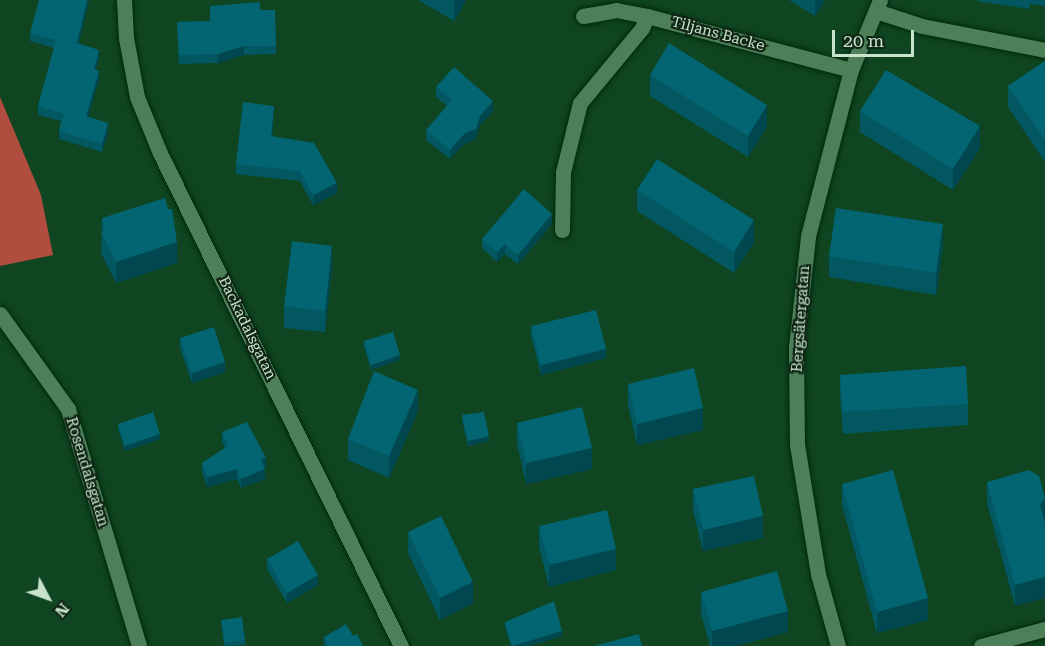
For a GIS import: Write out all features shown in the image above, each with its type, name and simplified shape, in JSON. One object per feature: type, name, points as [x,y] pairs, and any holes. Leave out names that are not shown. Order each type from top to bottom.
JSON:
[{"type":"street","name":"Backadalsgatan","points":[[124,0],[126,38],[137,97],[160,153],[401,646]]},
{"type":"street","points":[[878,6],[922,26],[1045,50]]},
{"type":"street","name":"Bergsätergatan","points":[[838,646],[818,574],[797,445],[796,347],[808,236],[851,70],[878,6]]},
{"type":"street","name":"Tiljans Backe","points":[[583,16],[616,10],[647,16],[851,70]]},
{"type":"street","points":[[562,230],[563,172],[580,104],[642,28],[647,16]]},
{"type":"street","name":"Rosendalsgatan","points":[[0,314],[68,410],[139,646]]},
{"type":"street","points":[[981,646],[1045,629]]},
{"type":"shaded area","points":[[0,97],[41,195],[53,255],[0,266]]},
{"type":"building","points":[[39,0],[87,0],[77,43],[99,50],[94,69],[99,71],[86,116],[108,123],[102,144],[59,131],[64,114],[38,106],[56,40],[30,33]]},
{"type":"building","points":[[260,2],[260,10],[275,10],[276,46],[244,46],[218,54],[179,55],[177,22],[210,21],[210,6]]},
{"type":"building","points":[[669,43],[767,105],[748,136],[650,75]]},
{"type":"building","points":[[1045,61],[1045,140],[1008,86]]},
{"type":"building","points":[[454,67],[493,101],[480,116],[476,129],[464,134],[450,150],[426,130],[452,100],[436,87]]},
{"type":"building","points":[[886,70],[980,126],[953,169],[860,111]]},
{"type":"building","points":[[243,102],[274,106],[271,136],[314,143],[337,183],[313,195],[300,171],[236,164]]},
{"type":"building","points":[[657,159],[754,220],[734,252],[637,190]]},
{"type":"building","points":[[524,189],[552,214],[518,255],[505,244],[497,252],[482,239]]},
{"type":"building","points":[[165,198],[168,209],[172,209],[177,242],[116,262],[101,232],[105,229],[102,218]]},
{"type":"building","points":[[836,208],[943,224],[936,273],[829,256]]},
{"type":"building","points":[[292,241],[332,246],[325,311],[284,306]]},
{"type":"building","points":[[596,310],[606,349],[541,365],[531,326]]},
{"type":"building","points":[[214,327],[225,362],[192,373],[180,338]]},
{"type":"building","points":[[393,332],[400,355],[371,365],[364,341]]},
{"type":"building","points":[[966,366],[968,404],[843,412],[840,375]]},
{"type":"building","points":[[694,368],[703,408],[637,424],[628,384]]},
{"type":"building","points":[[374,371],[418,390],[389,456],[348,439]]},
{"type":"building","points":[[582,407],[592,448],[526,463],[517,423]]},
{"type":"building","points":[[153,412],[160,434],[125,446],[118,424]]},
{"type":"building","points":[[484,412],[489,436],[468,441],[462,415]]},
{"type":"building","points":[[247,422],[266,458],[261,459],[265,469],[241,479],[237,469],[207,477],[202,463],[228,446],[222,432]]},
{"type":"building","points":[[893,470],[928,598],[877,612],[842,484]]},
{"type":"building","points":[[1029,470],[1039,476],[1045,498],[1040,505],[1045,522],[1045,577],[1015,585],[987,482]]},
{"type":"building","points":[[754,476],[763,516],[703,530],[693,489]]},
{"type":"building","points":[[607,510],[616,549],[549,565],[539,526]]},
{"type":"building","points":[[441,516],[473,582],[440,598],[408,532]]},
{"type":"building","points":[[298,541],[318,575],[287,593],[267,559]]},
{"type":"building","points":[[777,571],[788,611],[712,631],[701,592]]},
{"type":"building","points":[[554,601],[562,631],[512,646],[505,622]]},
{"type":"building","points":[[242,617],[245,640],[225,643],[221,620]]},
{"type":"building","points":[[346,624],[353,636],[357,634],[363,646],[328,646],[324,637]]},
{"type":"building","points":[[639,634],[642,646],[594,646]]}]
